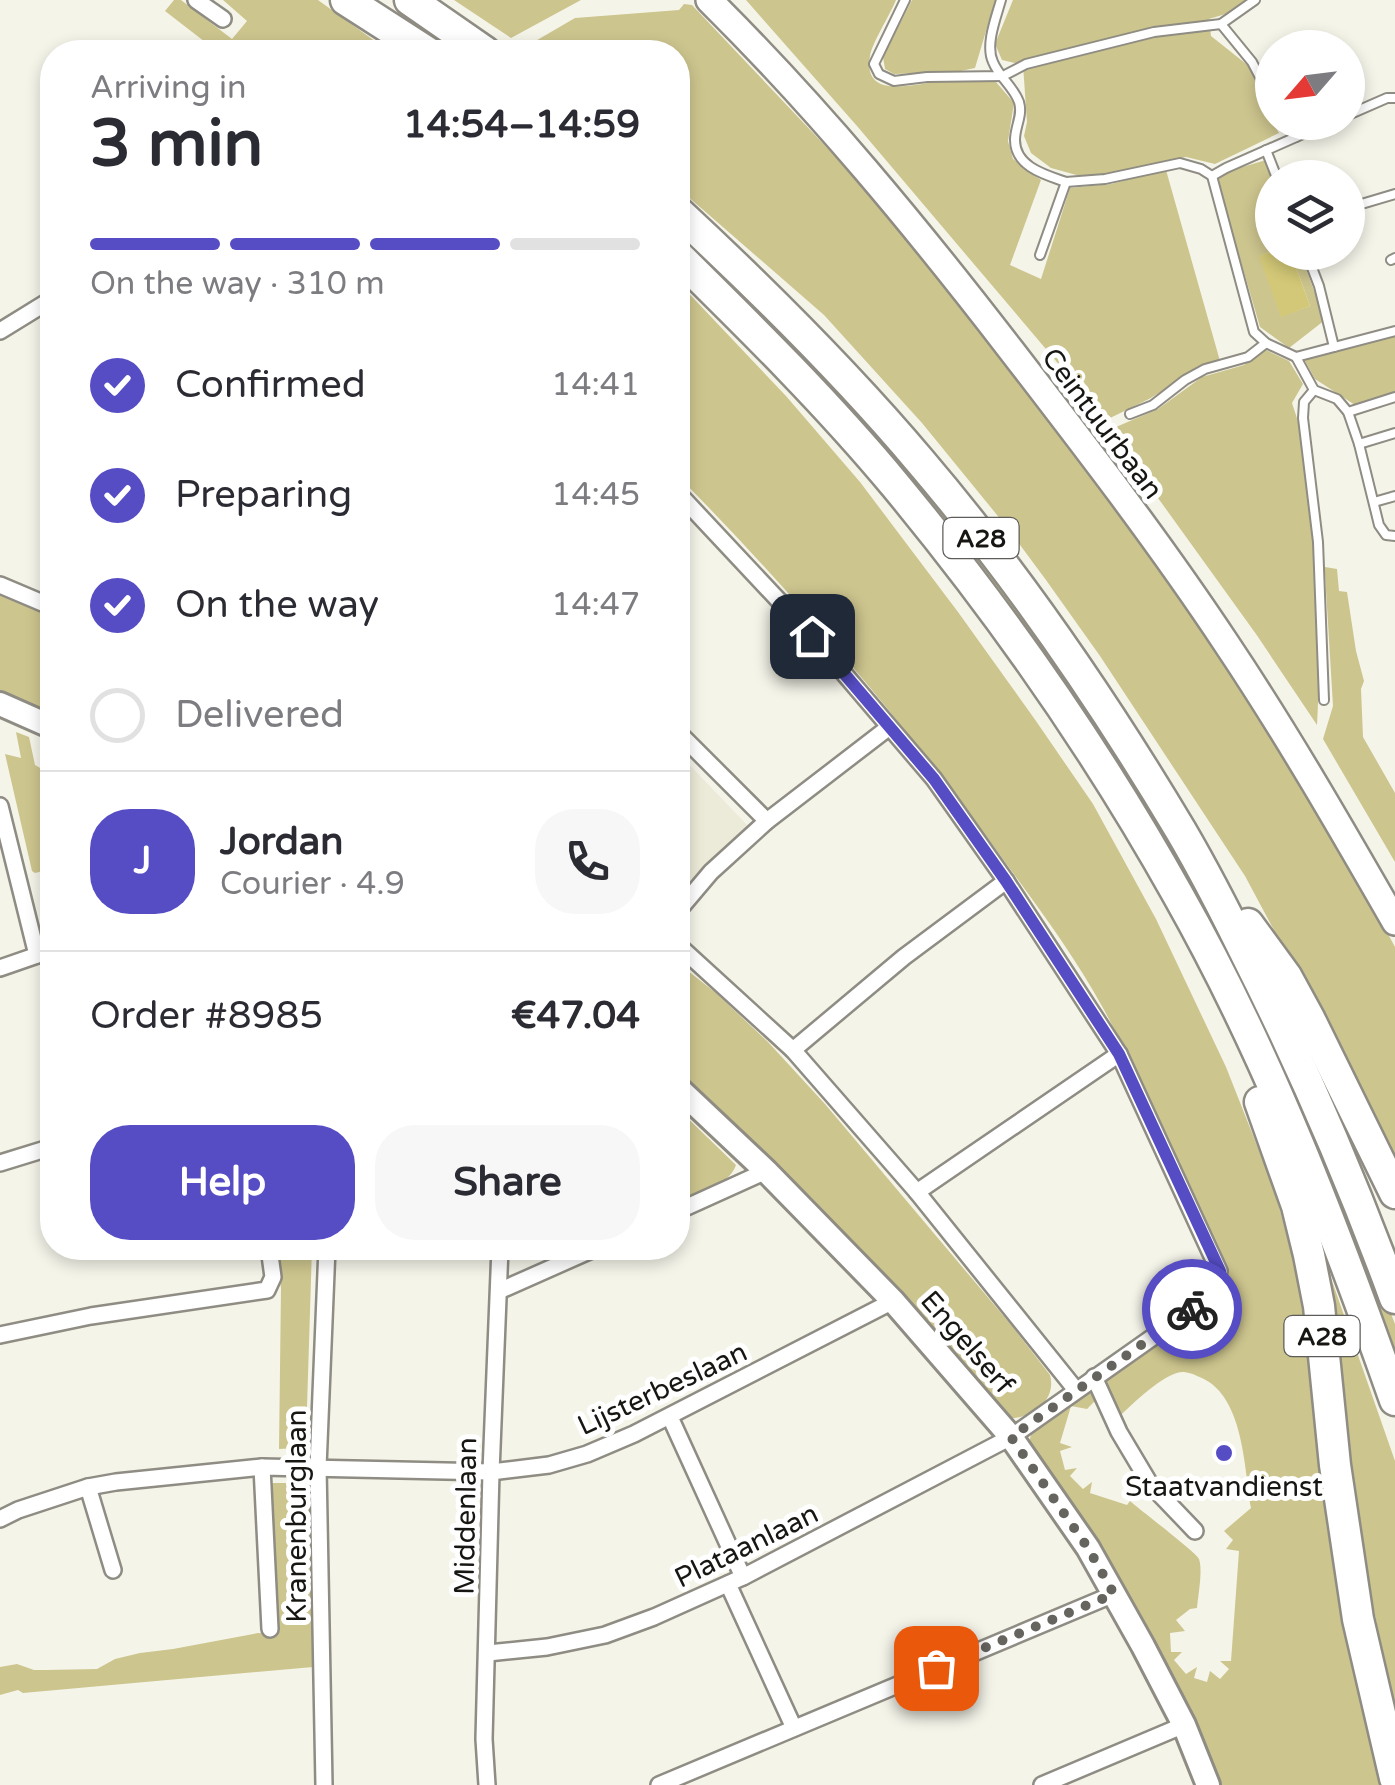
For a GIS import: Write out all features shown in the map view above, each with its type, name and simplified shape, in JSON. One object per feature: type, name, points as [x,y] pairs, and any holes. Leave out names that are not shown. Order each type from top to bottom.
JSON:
[{"type":"highway","points":[[346,0],[408,40]]},
{"type":"highway","points":[[410,0],[468,40]]},
{"type":"highway","name":"A28","points":[[690,223],[785,314],[922,463],[1012,576],[1085,680],[1182,833],[1291,1042],[1346,1168],[1395,1298]]},
{"type":"highway","name":"A28","points":[[690,268],[830,410],[894,484],[986,598],[1111,783],[1178,895],[1291,1125],[1395,1400]]},
{"type":"highway","name":"A28","points":[[1182,833],[1286,976],[1395,1193]]},
{"type":"highway","name":"A28","points":[[1178,895],[1280,1154],[1309,1254],[1358,1620],[1395,1778]]},
{"type":"main road","name":"Ceintuurbaan","points":[[708,0],[854,157],[951,273],[1108,476],[1226,643],[1319,790],[1395,922]]},
{"type":"street","points":[[196,0],[222,19]]},
{"type":"street","points":[[0,331],[40,306]]},
{"type":"street","points":[[690,506],[812,636],[934,779],[1119,1054],[917,1192]]},
{"type":"street","points":[[0,586],[40,602]]},
{"type":"street","points":[[0,704],[40,722]]},
{"type":"street","points":[[690,897],[767,821],[888,728]]},
{"type":"street","points":[[690,744],[767,821]]},
{"type":"street","points":[[0,806],[40,936]]},
{"type":"street","points":[[792,1050],[904,957],[1006,881]]},
{"type":"street","points":[[0,968],[40,954]]},
{"type":"street","name":"Engelserf","points":[[690,956],[792,1050],[917,1192],[1076,1390]]},
{"type":"street","name":"Plataanlaan","points":[[488,1653],[547,1647],[605,1635],[736,1580],[1011,1437],[1214,1290],[1220,1271],[1119,1054]]},
{"type":"street","name":"Engelserf","points":[[690,1099],[893,1301],[1011,1437],[1088,1548],[1184,1725],[1208,1785]]},
{"type":"street","points":[[0,1164],[40,1150]]},
{"type":"street","points":[[690,1206],[766,1171]]},
{"type":"street","points":[[0,1335],[91,1316],[266,1290],[273,1276],[271,1260]]},
{"type":"street","name":"Kranenburglaan","points":[[324,1785],[318,1467],[327,1260]]},
{"type":"street","name":"Middenlaan","points":[[487,1785],[484,1738],[490,1472],[499,1260]]},
{"type":"street","points":[[498,1291],[569,1260]]},
{"type":"street","name":"Lijsterbeslaan","points":[[0,1519],[88,1487],[262,1467],[490,1472],[549,1464],[586,1454],[670,1417],[893,1301]]},
{"type":"street","points":[[1094,1377],[1119,1432],[1150,1484],[1194,1531]]},
{"type":"street","points":[[670,1417],[794,1728]]},
{"type":"street","points":[[262,1467],[270,1628]]},
{"type":"street","points":[[88,1487],[113,1570]]},
{"type":"street","points":[[659,1785],[1114,1594]]},
{"type":"street","points":[[1042,1785],[1184,1725]]},
{"type":"lane","points":[[905,0],[874,64],[878,74],[894,81],[1003,76],[1026,64],[1154,32],[1221,24],[1255,0]]},
{"type":"lane","points":[[1001,0],[990,41],[991,60],[1015,92],[1021,110],[1014,143],[1022,160],[1040,173],[1066,182],[1106,179],[1180,163],[1212,176],[1254,332],[1266,343],[1296,358],[1314,390],[1337,399],[1348,412],[1360,444],[1379,526],[1386,535],[1395,536]]},
{"type":"lane","points":[[1221,24],[1255,68]]},
{"type":"lane","points":[[1365,108],[1395,98]]},
{"type":"lane","points":[[1212,176],[1291,140]]},
{"type":"lane","points":[[1266,150],[1270,160]]},
{"type":"lane","points":[[1040,255],[1066,182]]},
{"type":"lane","points":[[1365,203],[1395,194]]},
{"type":"lane","points":[[1313,270],[1334,347]]},
{"type":"lane","points":[[1296,358],[1395,330]]},
{"type":"lane","points":[[1130,414],[1153,404],[1205,369],[1248,356],[1266,343]]},
{"type":"lane","points":[[1314,390],[1304,402],[1303,418],[1318,542],[1324,700]]},
{"type":"lane","points":[[1348,412],[1395,397]]},
{"type":"lane","points":[[1360,444],[1395,433]]},
{"type":"lane","points":[[1374,502],[1395,496]]},
{"type":"shaded area","points":[[174,0],[181,0],[232,39],[247,21],[223,0],[318,0],[373,40],[202,40],[165,11]]},
{"type":"shaded area","points":[[454,0],[581,0],[511,38]]},
{"type":"shaded area","points":[[746,0],[896,0],[871,50],[874,80],[894,86],[948,80],[996,82],[1014,103],[1008,141],[1013,159],[1041,180],[1010,265],[1041,279],[1070,188],[1111,184],[1166,170],[1220,361],[1106,420]]},
{"type":"shaded area","points":[[912,0],[998,0],[975,68],[894,74],[885,69],[883,57]]},
{"type":"shaded area","points":[[1013,0],[1246,0],[1229,13],[1209,19],[1211,36],[1250,67],[1255,79],[1255,140],[1265,140],[1215,164],[1186,157],[1080,176],[1051,168],[1031,153],[1024,136],[1027,122],[1023,65],[1002,60],[995,44]]},
{"type":"shaded area","points":[[684,4],[692,5],[833,154],[982,325],[1052,415],[1212,642],[1331,828],[1395,947],[1395,1164],[1245,876],[1046,580],[922,423],[824,315],[690,198],[690,40],[537,40],[575,18],[679,10]]},
{"type":"shaded area","points":[[1255,163],[1255,270],[1265,270],[1281,316],[1310,306],[1297,270],[1306,270],[1325,320],[1289,348],[1260,327],[1217,180],[1229,171]]},
{"type":"shaded area","points":[[690,237],[814,356],[1016,600],[1103,725],[1190,872],[1331,1159],[1395,1324],[1395,1365],[1125,786],[690,260]]},
{"type":"shaded area","points":[[1264,270],[1297,270],[1310,306],[1281,317]]},
{"type":"shaded area","points":[[690,295],[860,482],[1036,721],[1093,804],[1156,919],[1226,1067],[1275,1191],[1300,1287],[1327,1528],[1342,1615],[1382,1785],[1219,1785],[1028,1446],[1032,1431],[1090,1388],[1096,1393],[1095,1401],[1087,1409],[1071,1406],[1060,1443],[1072,1447],[1060,1451],[1065,1470],[1077,1468],[1070,1476],[1083,1489],[1092,1482],[1090,1493],[1127,1505],[1130,1501],[1199,1559],[1197,1608],[1176,1620],[1185,1631],[1170,1633],[1171,1652],[1182,1652],[1174,1660],[1186,1674],[1197,1667],[1194,1678],[1207,1682],[1210,1671],[1220,1679],[1229,1669],[1220,1661],[1231,1661],[1239,1551],[1226,1549],[1233,1540],[1224,1531],[1251,1508],[1233,1414],[1213,1385],[1182,1372],[1157,1384],[1118,1418],[1103,1379],[1218,1309],[1227,1289],[1226,1278],[1137,1074],[1066,948],[884,705],[763,565],[690,489]]},
{"type":"shaded area","points":[[1395,334],[1395,392],[1355,405],[1315,379],[1304,359]]},
{"type":"shaded area","points":[[1266,350],[1289,361],[1303,384],[1292,403],[1307,465],[1311,507],[1318,648],[1317,725],[1109,430],[1158,409],[1202,377],[1244,365]]},
{"type":"shaded area","points":[[1324,557],[1325,567],[1337,569],[1339,591],[1347,592],[1364,681],[1363,737],[1395,793],[1395,862],[1323,739],[1333,706]]},
{"type":"shaded area","points":[[0,591],[40,609],[40,715],[0,698]]},
{"type":"shaded area","points":[[16,732],[29,737],[35,765],[40,768],[40,872],[35,873],[5,754],[21,758]]},
{"type":"shaded area","points":[[690,766],[747,825],[745,833],[723,855],[717,854],[700,871],[702,875],[693,885]]},
{"type":"shaded area","points":[[690,972],[768,1042],[825,1104],[1012,1326],[1050,1375],[1050,1392],[1041,1406],[1026,1415],[1009,1418],[781,1170],[690,1086]]},
{"type":"shaded area","points":[[690,1121],[736,1165],[720,1184],[690,1197]]},
{"type":"shaded area","points":[[1310,1218],[1395,1461],[1395,1713],[1364,1561]]},
{"type":"shaded area","points":[[278,1260],[312,1260],[306,1439],[297,1448],[279,1449],[281,1288]]},
{"type":"shaded area","points":[[273,1483],[306,1483],[306,1496],[312,1497],[313,1667],[23,1693],[18,1690],[0,1695],[0,1667],[17,1664],[34,1670],[97,1669],[115,1659],[140,1653],[258,1633],[277,1635],[276,1562],[268,1490]]},
{"type":"way so far","points":[[936,1668],[1114,1594],[1088,1548],[1011,1437],[1192,1309]]},
{"type":"place","name":"Staatvandienst","points":[[1224,1453]]},
{"type":"route","points":[[812,636],[934,779],[1119,1054],[1220,1271],[1214,1290],[1192,1309]]}]
